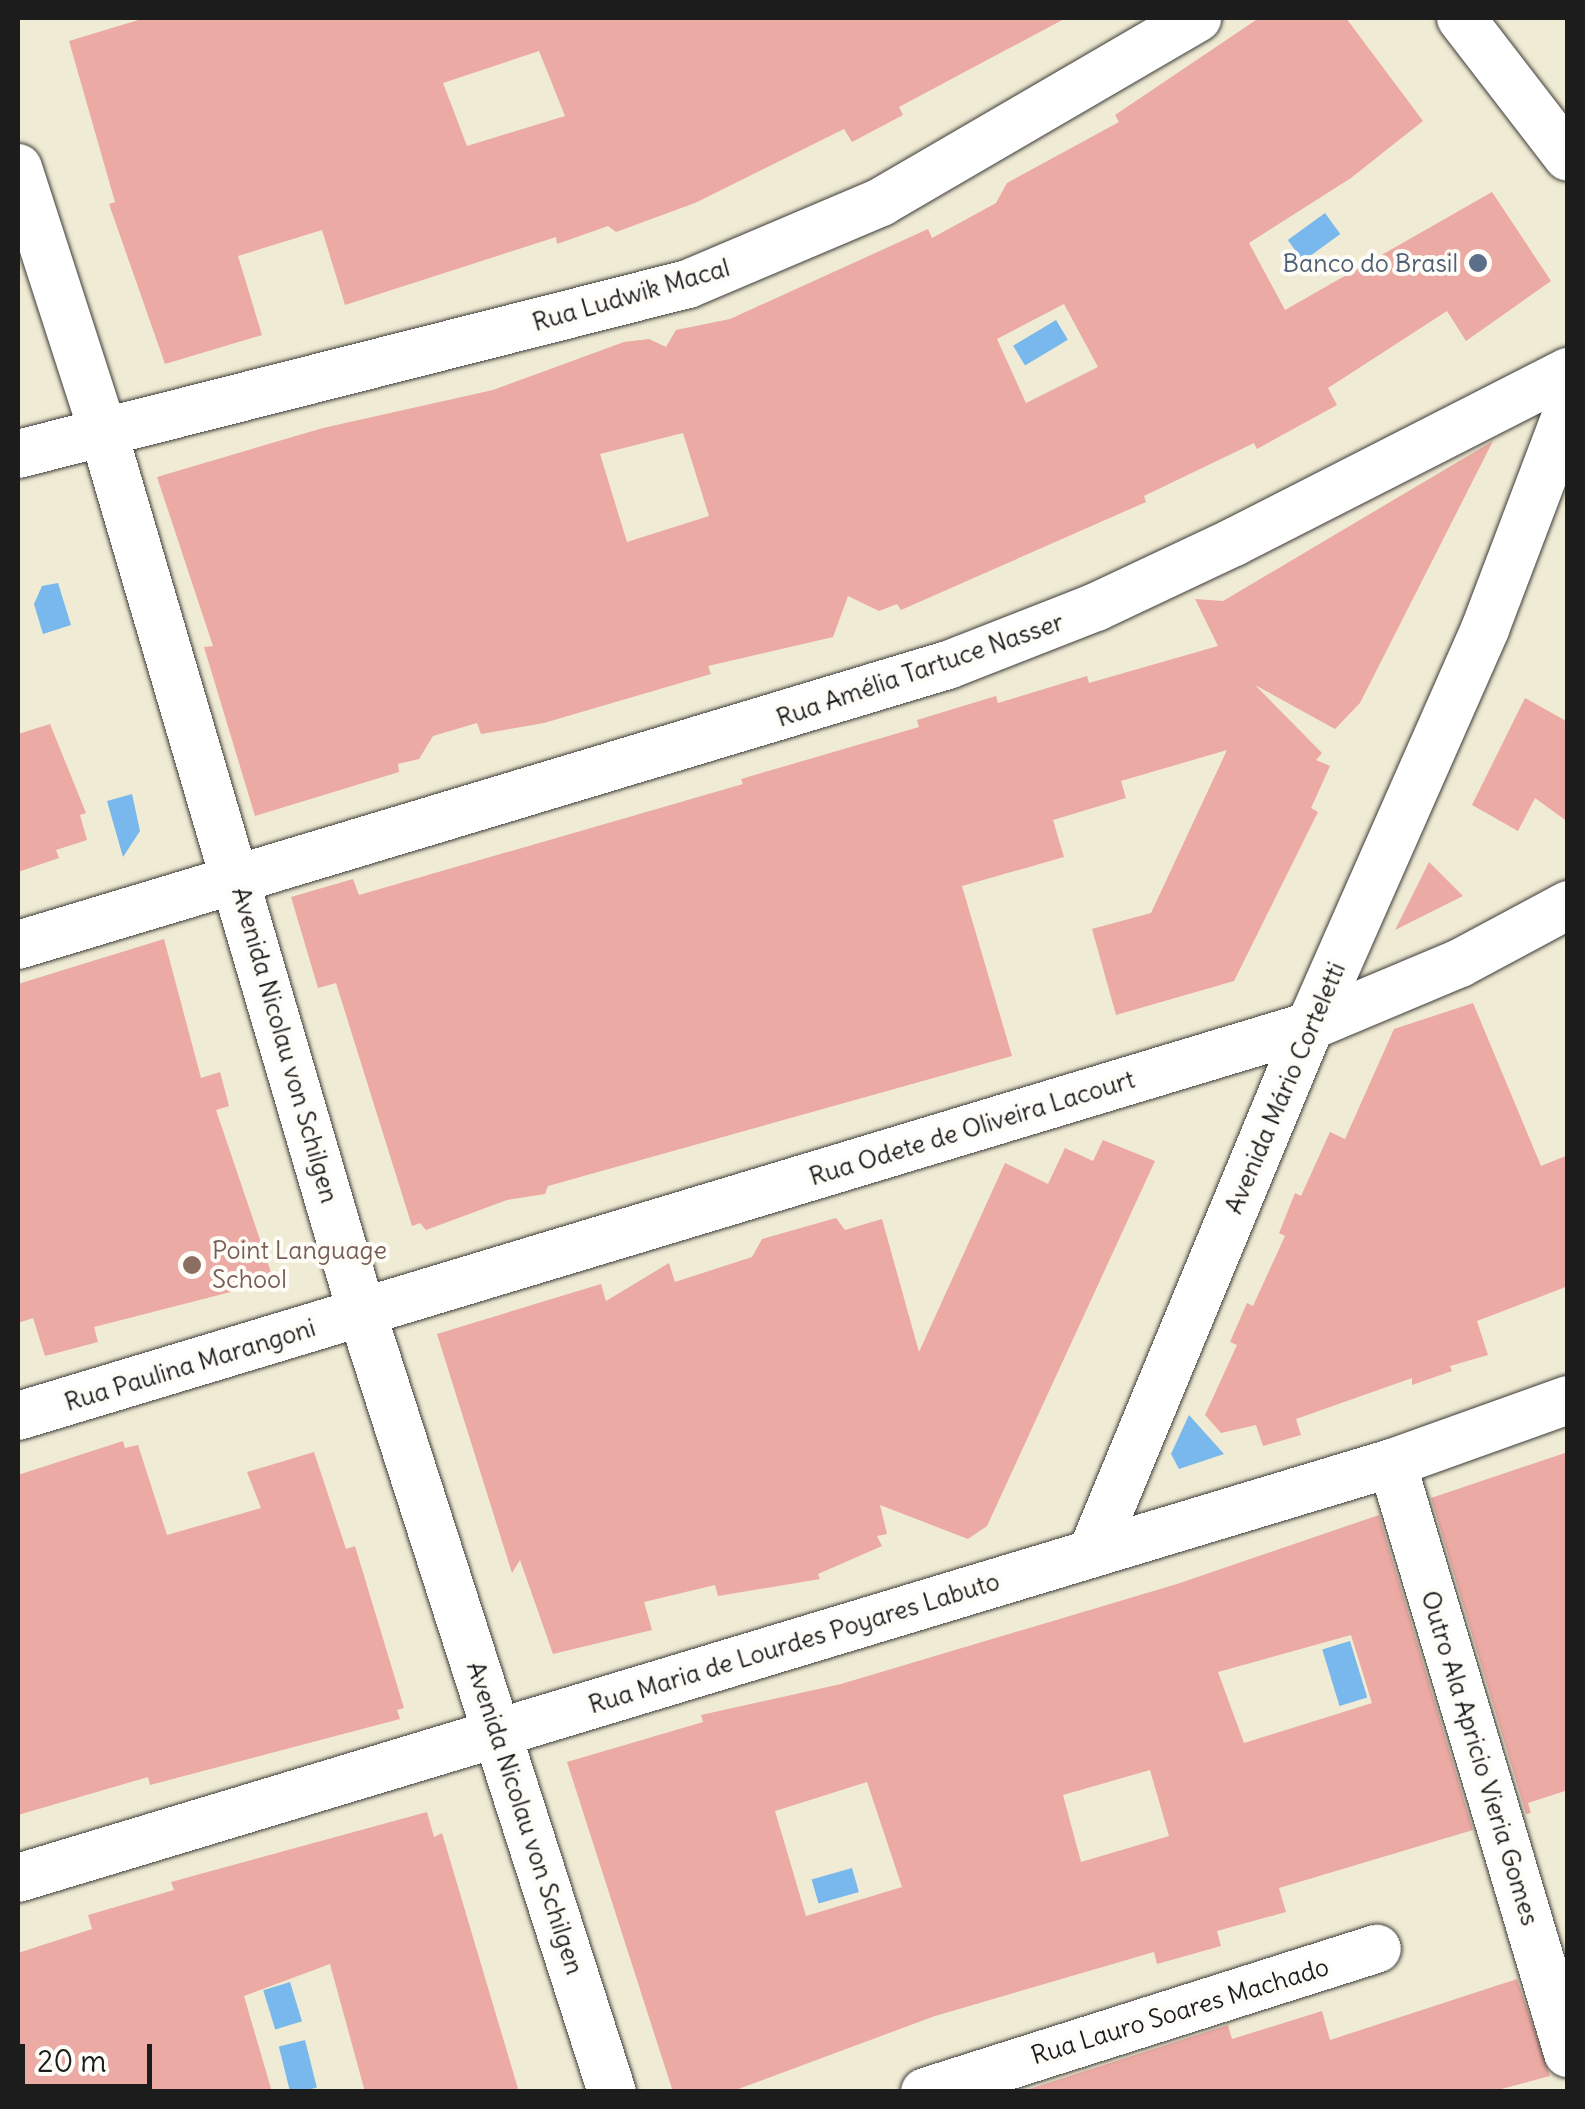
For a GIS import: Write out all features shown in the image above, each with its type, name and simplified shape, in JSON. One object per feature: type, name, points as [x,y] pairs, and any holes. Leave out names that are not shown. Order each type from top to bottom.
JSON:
[{"type":"street","name":"Rua Ludwik Macal","points":[[18,454],[688,284],[881,202],[1197,18]]},
{"type":"street","points":[[1461,18],[1568,157]]},
{"type":"street","name":"Avenida Nicolau von Schilgen","points":[[18,168],[103,431],[362,1313],[612,2092]]},
{"type":"street","name":"Rua Amélia Tartuce Nasser","points":[[18,944],[238,882],[948,665],[1199,558],[1568,372]]},
{"type":"street","name":"Avenida Mário Corteletti","points":[[1092,1550],[1310,1026],[1485,630],[1568,410]]},
{"type":"street","name":"Avenida Mário Corteletti","points":[[1485,630],[1568,507]]},
{"type":"street","name":"Rua Odete de Oliveira Lacourt","points":[[362,1313],[1310,1026],[1460,962],[1568,905]]},
{"type":"street","name":"Rua Paulina Marangoni","points":[[18,1416],[362,1313]]},
{"type":"street","name":"Rua Maria de Lourdes Poyares Labuto","points":[[18,1878],[1092,1550],[1392,1463],[1568,1400]]},
{"type":"street","name":"Outro Ala Apricio Vieria Gomes","points":[[1392,1463],[1568,2053]]},
{"type":"street","name":"Rua Lauro Soares Machado","points":[[924,2092],[1377,1949]]},
{"type":"water","points":[[1325,213],[1340,234],[1303,261],[1288,240]]},
{"type":"water","points":[[1056,320],[1068,340],[1025,365],[1013,346]]},
{"type":"water","points":[[58,583],[71,625],[43,634],[34,604],[42,586]]},
{"type":"water","points":[[132,794],[140,831],[123,857],[107,801]]},
{"type":"water","points":[[1189,1415],[1224,1454],[1179,1469],[1171,1454]]},
{"type":"water","points":[[1350,1641],[1367,1697],[1340,1706],[1322,1649]]},
{"type":"water","points":[[852,1868],[859,1892],[819,1904],[812,1880]]},
{"type":"water","points":[[290,1982],[302,2021],[275,2029],[263,1990]]},
{"type":"water","points":[[305,2040],[317,2088],[290,2092],[279,2047]]},
{"type":"building","points":[[145,18],[1066,18],[899,107],[903,115],[852,142],[844,129],[695,203],[616,232],[608,226],[557,244],[556,237],[345,305],[322,230],[238,256],[262,335],[165,364],[109,204],[115,202],[69,41]],"holes":[[[539,51],[565,116],[467,146],[443,83]]]},
{"type":"building","points":[[1259,18],[1346,18],[1423,121],[1351,178],[1249,243],[1285,310],[1492,192],[1551,281],[1466,341],[1447,311],[1328,388],[1337,405],[1257,449],[1254,443],[1144,496],[1146,502],[901,610],[897,604],[879,611],[848,596],[833,637],[708,666],[711,674],[544,723],[481,734],[477,723],[433,736],[419,759],[398,764],[399,772],[255,816],[204,647],[213,646],[157,477],[323,428],[493,390],[624,342],[649,339],[666,347],[676,330],[730,319],[928,229],[932,238],[996,203],[1007,183],[1119,122],[1115,115]],"holes":[[[1064,304],[1098,367],[1026,403],[997,339]],[[683,433],[709,516],[627,542],[600,454]]]},
{"type":"building","points":[[1493,441],[1360,703],[1335,729],[1255,685],[1322,753],[1316,760],[1330,766],[1311,808],[1318,812],[1234,981],[1116,1015],[1092,929],[1151,913],[1227,750],[1121,781],[1126,798],[1053,820],[1064,857],[962,886],[1012,1056],[548,1186],[545,1194],[507,1200],[426,1230],[420,1223],[412,1226],[336,983],[318,988],[291,897],[353,879],[359,895],[743,784],[741,779],[919,727],[917,720],[996,696],[998,703],[1087,676],[1089,683],[1218,646],[1195,599],[1223,601]]},
{"type":"building","points":[[1525,698],[1568,722],[1568,822],[1535,798],[1518,831],[1472,805]]},
{"type":"building","points":[[50,724],[86,813],[80,815],[87,840],[56,850],[59,858],[18,872],[18,734]]},
{"type":"building","points":[[1429,862],[1463,896],[1395,930]]},
{"type":"building","points":[[164,939],[201,1078],[220,1072],[229,1106],[216,1110],[274,1281],[94,1327],[98,1342],[45,1356],[33,1318],[18,1323],[18,984]]},
{"type":"building","points":[[1473,1003],[1541,1166],[1568,1155],[1568,1286],[1477,1321],[1488,1355],[1450,1366],[1452,1371],[1412,1385],[1412,1378],[1296,1419],[1301,1435],[1263,1446],[1256,1425],[1221,1433],[1205,1415],[1237,1345],[1230,1342],[1247,1303],[1253,1306],[1285,1236],[1279,1233],[1295,1193],[1301,1196],[1330,1132],[1345,1139],[1394,1029]]},
{"type":"building","points":[[1103,1140],[1155,1161],[987,1526],[968,1539],[880,1505],[887,1534],[877,1536],[882,1546],[818,1574],[820,1579],[718,1596],[715,1585],[644,1602],[652,1630],[553,1654],[520,1560],[512,1573],[437,1334],[601,1284],[606,1301],[669,1263],[675,1282],[752,1257],[762,1239],[836,1218],[845,1230],[882,1219],[919,1352],[1005,1163],[1048,1184],[1065,1148],[1093,1161]]},
{"type":"building","points":[[123,1441],[125,1448],[138,1445],[167,1535],[261,1508],[247,1472],[314,1452],[346,1549],[355,1546],[404,1708],[397,1710],[400,1719],[150,1785],[148,1777],[18,1815],[18,1475]]},
{"type":"building","points":[[1568,1452],[1568,1790],[1528,1803],[1531,1813],[1526,1814],[1431,1498]]},
{"type":"building","points":[[1379,1515],[1473,1830],[1279,1888],[1286,1912],[1217,1931],[1221,1946],[1157,1964],[1154,1952],[935,2016],[730,2092],[673,2092],[567,1762],[703,1722],[701,1715],[841,1684],[1177,1584]],"holes":[[[1351,1635],[1372,1703],[1244,1743],[1218,1672]],[[1150,1770],[1169,1836],[1081,1862],[1063,1795]],[[867,1782],[902,1887],[806,1916],[775,1811]]]},
{"type":"building","points":[[427,1812],[434,1837],[442,1833],[519,2092],[365,2092],[330,1964],[244,1996],[272,2092],[18,2092],[18,1953],[92,1929],[88,1915],[174,1890],[171,1882]]},
{"type":"building","points":[[1517,1979],[1550,2076],[1490,2092],[1020,2092],[1228,2025],[1232,2039],[1322,2011],[1330,2040]]},
{"type":"place","name":"Banco do Brasil","points":[[1478,263]]},
{"type":"place","name":"Point Language School","points":[[192,1265]]}]
